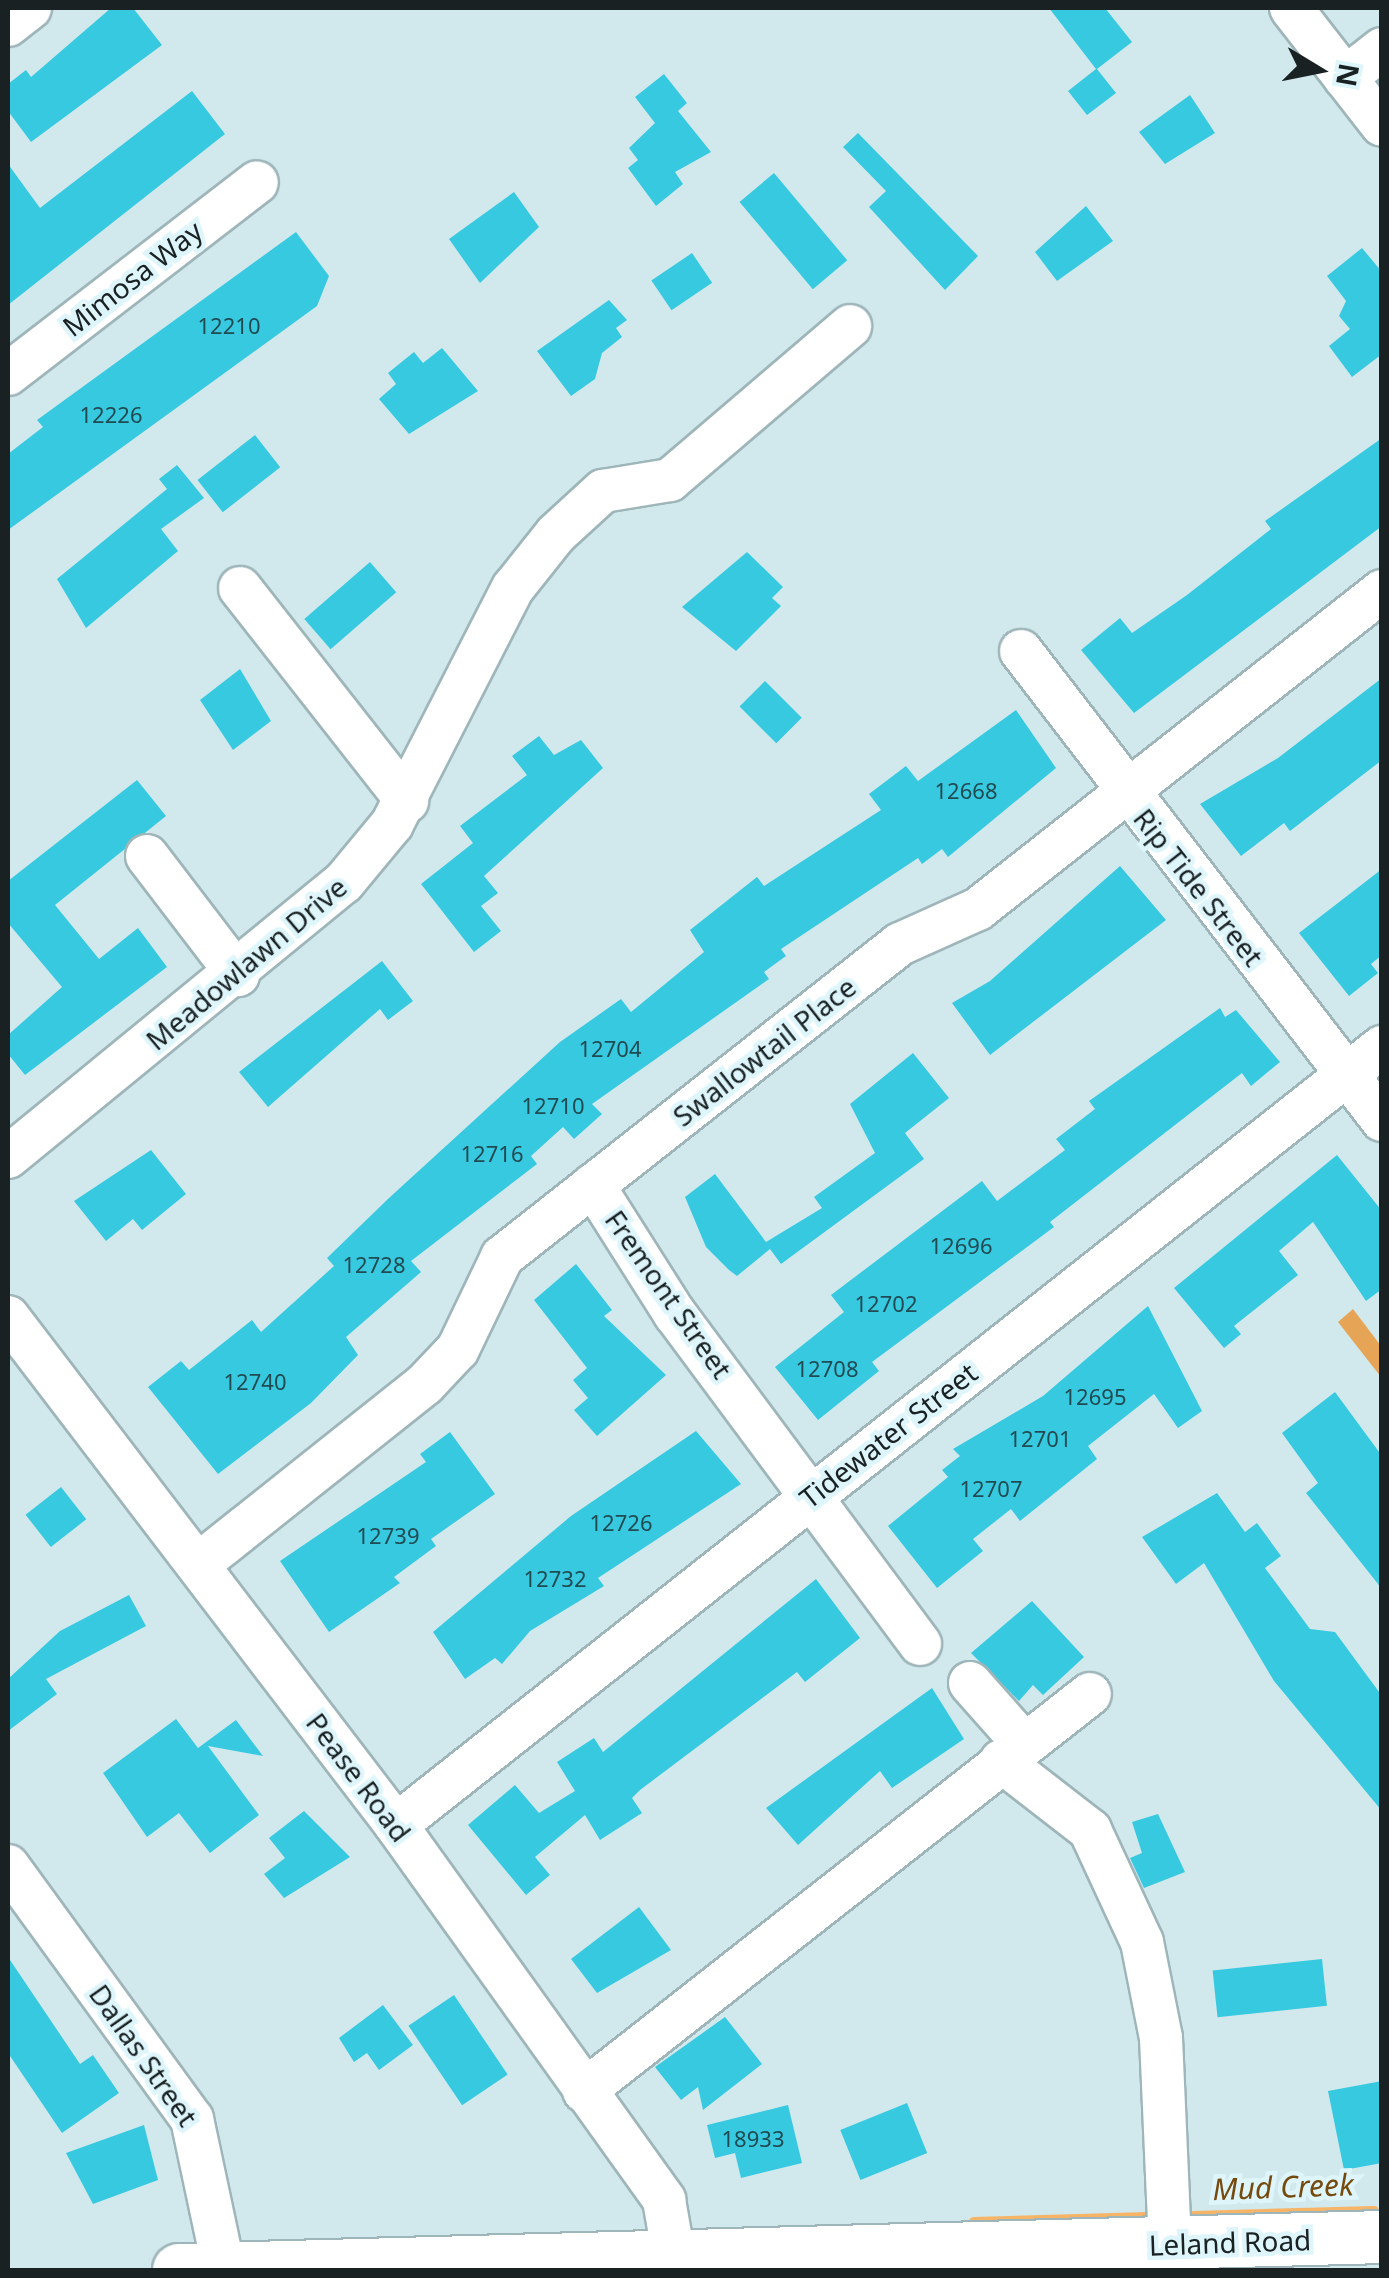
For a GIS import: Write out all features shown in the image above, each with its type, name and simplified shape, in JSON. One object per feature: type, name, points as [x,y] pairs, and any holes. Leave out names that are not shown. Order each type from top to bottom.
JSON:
[{"type":"main road","name":"Leland Road","points":[[179,2270],[930,2260],[1196,2252],[1382,2238]]},
{"type":"street","points":[[8,25],[30,8]]},
{"type":"street","points":[[1291,8],[1382,126]]},
{"type":"street","points":[[1345,78],[1382,50]]},
{"type":"street","name":"Mimosa Way","points":[[8,374],[257,182]]},
{"type":"street","name":"Meadowlawn Drive","points":[[8,1157],[238,975],[344,882],[406,800],[512,588],[556,534],[604,491],[670,480],[850,326]]},
{"type":"street","points":[[240,588],[406,800]]},
{"type":"street","name":"Swallowtail Place","points":[[200,1563],[425,1384],[458,1349],[502,1257],[900,944],[978,909],[1382,591]]},
{"type":"street","name":"Rip Tide Street","points":[[1021,652],[1382,1120]]},
{"type":"street","points":[[146,856],[238,975]]},
{"type":"street","name":"Tidewater Street","points":[[396,1825],[814,1491],[1348,1079],[1382,1047]]},
{"type":"street","name":"Fremont Street","points":[[593,1186],[675,1314],[814,1491],[920,1644]]},
{"type":"street","name":"Pease Road","points":[[8,1317],[200,1563],[396,1825],[664,2200],[645,2262]]},
{"type":"street","points":[[970,1684],[1013,1753],[1090,1830],[1142,1942],[1196,2252]]},
{"type":"street","points":[[584,2090],[1090,1694]]},
{"type":"street","name":"Dallas Street","points":[[8,1866],[192,2119],[224,2269]]},
{"type":"shaded area","points":[[1353,1309],[1381,1346],[1381,1377],[1338,1322]]},
{"type":"building","points":[[111,8],[133,8],[162,45],[31,142],[8,111],[8,84],[26,70],[31,77]]},
{"type":"building","points":[[1049,8],[1105,8],[1132,42],[1097,69],[1116,93],[1087,115],[1068,91],[1096,69]]},
{"type":"building","points":[[664,74],[687,103],[678,111],[711,152],[675,172],[683,184],[656,206],[628,168],[638,160],[629,148],[655,123],[635,97]]},
{"type":"building","points":[[192,91],[225,134],[8,305],[8,164],[40,208]]},
{"type":"building","points":[[1190,95],[1215,133],[1165,164],[1139,132]]},
{"type":"building","points":[[858,133],[978,256],[945,290],[869,207],[886,191],[843,147]]},
{"type":"building","points":[[774,173],[847,260],[813,289],[740,202]]},
{"type":"building","points":[[514,192],[539,227],[480,283],[449,239]]},
{"type":"building","points":[[1086,206],[1113,241],[1057,281],[1035,252]]},
{"type":"building","points":[[296,232],[329,276],[317,306],[8,530],[8,454],[43,427],[37,420]]},
{"type":"building","points":[[1362,248],[1382,272],[1382,354],[1352,377],[1329,346],[1350,329],[1339,316],[1346,301],[1327,276]]},
{"type":"building","points":[[692,253],[712,283],[672,310],[651,280]]},
{"type":"building","points":[[609,300],[627,320],[616,328],[622,337],[602,353],[595,379],[571,396],[537,351]]},
{"type":"building","points":[[442,348],[478,391],[409,434],[379,399],[396,384],[388,373],[414,352],[423,363]]},
{"type":"building","points":[[255,435],[280,467],[223,512],[197,480]]},
{"type":"building","points":[[1382,438],[1382,526],[1134,713],[1081,650],[1120,618],[1132,633],[1187,595],[1271,529],[1265,521]]},
{"type":"building","points":[[177,465],[204,498],[161,529],[178,551],[86,628],[57,579],[167,489],[159,479]]},
{"type":"building","points":[[747,552],[783,587],[772,598],[781,606],[736,651],[682,607]]},
{"type":"building","points":[[370,562],[396,592],[331,649],[304,619]]},
{"type":"building","points":[[240,669],[271,721],[233,750],[200,700]]},
{"type":"building","points":[[1382,678],[1382,760],[1290,831],[1284,823],[1241,856],[1200,804],[1278,758]]},
{"type":"building","points":[[765,681],[802,718],[776,743],[740,706]]},
{"type":"building","points":[[1016,710],[1056,768],[948,857],[942,849],[922,864],[918,858],[781,949],[786,956],[764,972],[769,979],[592,1104],[602,1114],[574,1139],[563,1127],[531,1156],[537,1164],[411,1261],[421,1272],[346,1337],[358,1355],[311,1403],[218,1474],[148,1387],[181,1361],[189,1370],[252,1320],[261,1332],[334,1266],[327,1258],[560,1042],[621,999],[631,1012],[704,952],[690,930],[757,877],[764,886],[881,810],[869,794],[906,766],[918,781]]},
{"type":"building","points":[[539,736],[554,755],[581,740],[603,768],[484,876],[498,893],[481,906],[501,931],[474,952],[421,884],[473,843],[460,826],[527,775],[512,756]]},
{"type":"building","points":[[137,780],[166,816],[55,905],[99,959],[138,928],[167,967],[25,1075],[8,1054],[8,1035],[62,987],[8,923],[8,881]]},
{"type":"building","points":[[1120,866],[1166,920],[990,1055],[952,1003],[990,981]]},
{"type":"building","points":[[1382,869],[1382,955],[1371,964],[1378,973],[1349,996],[1299,933]]},
{"type":"building","points":[[382,961],[413,1001],[388,1020],[380,1009],[268,1107],[239,1072]]},
{"type":"building","points":[[1220,1008],[1225,1017],[1236,1010],[1280,1062],[1251,1086],[1242,1073],[1050,1222],[1054,1227],[872,1362],[879,1371],[818,1420],[775,1367],[844,1312],[831,1295],[982,1181],[997,1201],[1065,1150],[1056,1139],[1095,1109],[1089,1101]]},
{"type":"building","points":[[913,1053],[949,1098],[905,1133],[924,1159],[781,1264],[770,1249],[737,1276],[729,1270],[706,1247],[685,1197],[715,1174],[766,1242],[822,1208],[814,1197],[875,1153],[850,1104]]},
{"type":"building","points":[[151,1150],[186,1194],[142,1230],[133,1219],[106,1241],[74,1201]]},
{"type":"building","points":[[1337,1155],[1382,1211],[1382,1289],[1366,1301],[1313,1222],[1279,1251],[1298,1275],[1234,1326],[1241,1334],[1224,1348],[1174,1288]]},
{"type":"building","points":[[576,1264],[612,1310],[604,1316],[666,1375],[597,1436],[574,1410],[588,1398],[573,1380],[587,1368],[534,1300]]},
{"type":"building","points":[[1148,1306],[1202,1411],[1178,1428],[1154,1394],[1088,1446],[1097,1459],[1020,1521],[1011,1509],[973,1539],[983,1551],[937,1588],[888,1526],[948,1477],[942,1470],[960,1456],[953,1449],[1043,1396]]},
{"type":"building","points":[[1335,1392],[1382,1456],[1382,1589],[1306,1493],[1318,1483],[1282,1433]]},
{"type":"building","points":[[696,1431],[741,1484],[598,1578],[604,1586],[530,1631],[502,1664],[495,1658],[465,1679],[433,1632],[571,1516]]},
{"type":"building","points":[[450,1432],[495,1494],[431,1539],[436,1546],[394,1577],[400,1583],[329,1632],[280,1561],[426,1462],[420,1454]]},
{"type":"building","points":[[61,1487],[86,1519],[51,1547],[26,1515]]},
{"type":"building","points":[[1217,1493],[1245,1532],[1257,1523],[1281,1556],[1265,1568],[1310,1629],[1335,1632],[1382,1696],[1382,1811],[1274,1681],[1204,1563],[1176,1584],[1142,1537]]},
{"type":"building","points":[[816,1579],[860,1638],[805,1682],[797,1672],[640,1790],[632,1798],[642,1813],[600,1840],[585,1815],[535,1857],[550,1875],[526,1895],[468,1825],[515,1785],[539,1813],[575,1791],[557,1762],[594,1738],[603,1752]]},
{"type":"building","points":[[129,1595],[146,1626],[46,1679],[57,1694],[8,1731],[8,1679],[60,1631]]},
{"type":"building","points":[[1032,1601],[1084,1657],[1043,1695],[1033,1685],[1019,1701],[971,1653]]},
{"type":"building","points":[[932,1688],[964,1739],[892,1788],[880,1771],[798,1845],[766,1808]]},
{"type":"building","points":[[176,1719],[198,1748],[236,1720],[263,1756],[208,1746],[259,1815],[210,1853],[179,1813],[147,1837],[103,1773]]},
{"type":"building","points":[[304,1811],[350,1857],[284,1898],[264,1874],[285,1858],[269,1838]]},
{"type":"building","points":[[1158,1814],[1185,1872],[1144,1888],[1130,1858],[1142,1853],[1132,1822]]},
{"type":"building","points":[[639,1907],[671,1950],[597,1993],[571,1959]]},
{"type":"building","points":[[8,1957],[80,2064],[93,2055],[119,2093],[62,2133],[8,2053]]},
{"type":"building","points":[[1322,1959],[1327,2006],[1218,2017],[1213,1970]]},
{"type":"building","points":[[454,1995],[508,2075],[462,2105],[408,2026]]},
{"type":"building","points":[[383,2005],[413,2045],[379,2070],[367,2053],[354,2062],[339,2038]]},
{"type":"building","points":[[725,2017],[762,2064],[703,2110],[698,2087],[681,2100],[655,2067]]},
{"type":"building","points":[[1382,2081],[1382,2163],[1344,2170],[1328,2091]]},
{"type":"building","points":[[907,2103],[927,2153],[860,2180],[840,2130]]},
{"type":"building","points":[[788,2105],[802,2163],[741,2178],[735,2153],[715,2158],[707,2125]]},
{"type":"building","points":[[144,2125],[158,2180],[93,2204],[66,2153]]},
{"type":"waterway","name":"Mud Creek","points":[[1193,2215],[1374,2210]]},
{"type":"waterway","name":"Mud Creek","points":[[973,2221],[1148,2216]]}]
